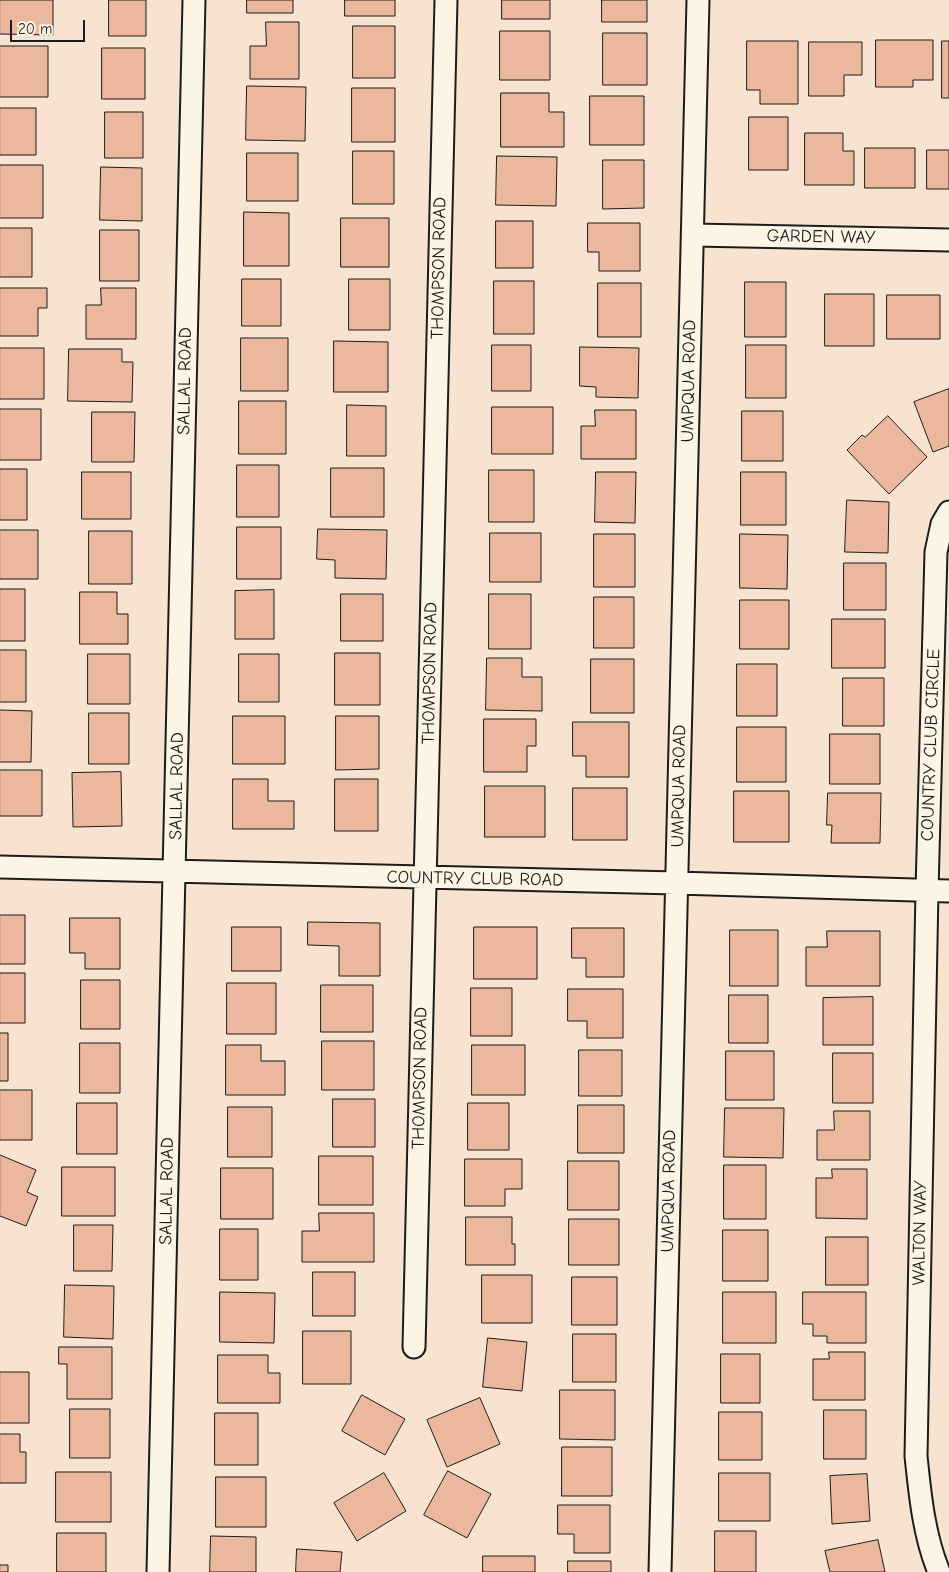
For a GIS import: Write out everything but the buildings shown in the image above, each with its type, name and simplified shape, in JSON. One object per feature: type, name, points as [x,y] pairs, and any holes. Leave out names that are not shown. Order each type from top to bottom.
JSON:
[{"type":"street","name":"SALLAL ROAD","points":[[158,1572],[194,0]]},
{"type":"street","name":"THOMPSON ROAD","points":[[414,1347],[446,0]]},
{"type":"street","name":"UMPQUA ROAD","points":[[660,1572],[698,0]]},
{"type":"street","name":"GARDEN WAY","points":[[693,235],[949,240]]},
{"type":"street","name":"COUNTRY CLUB CIRCLE","points":[[927,891],[936,552],[942,524],[949,512]]},
{"type":"street","name":"COUNTRY CLUB ROAD","points":[[0,868],[949,891]]},
{"type":"street","name":"WALTON WAY","points":[[927,891],[916,1456],[928,1534],[939,1572]]}]
